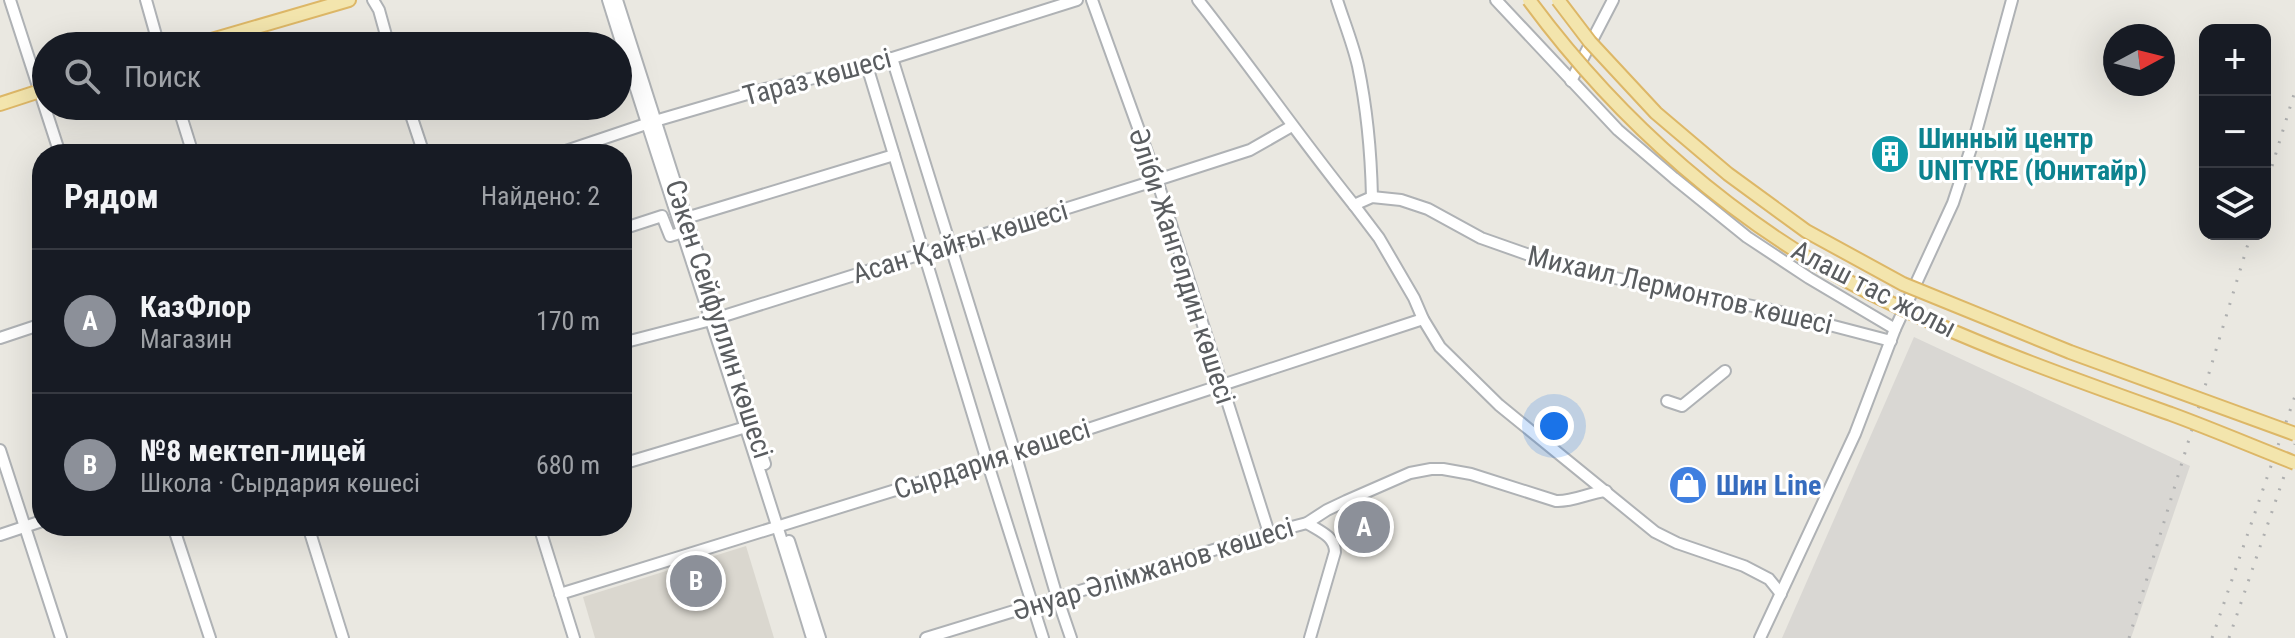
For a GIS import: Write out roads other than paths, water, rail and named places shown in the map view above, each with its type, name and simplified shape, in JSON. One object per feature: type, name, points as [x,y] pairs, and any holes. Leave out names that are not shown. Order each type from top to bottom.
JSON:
[{"type":"main road","points":[[239,32],[349,0]]},
{"type":"main road","name":"Алаш тас жолы","points":[[1529,0],[1616,105],[1682,168],[1757,225],[1799,252],[1870,293],[1969,337],[2295,463]]},
{"type":"main road","name":"Алаш тас жолы","points":[[1558,0],[1590,42],[1656,113],[1728,174],[1806,231],[1903,284],[2070,352],[2295,434]]},
{"type":"main road","points":[[0,104],[32,97]]},
{"type":"street","points":[[10,0],[32,63]]},
{"type":"street","points":[[146,0],[155,32]]},
{"type":"street","points":[[373,0],[385,32]]},
{"type":"street","name":"Сәкен Сейфуллин көшесі","points":[[608,0],[619,32]]},
{"type":"street","name":"Сәкен Сейфуллин көшесі","points":[[617,0],[626,32]]},
{"type":"street","name":"Тараз көшесі","points":[[587,144],[761,90],[867,66],[1077,0]]},
{"type":"street","name":"Әліби Жангелдин көшесі","points":[[1092,0],[1157,180],[1269,533]]},
{"type":"street","points":[[1198,0],[1379,238],[1440,347],[1499,405],[1655,532],[1677,543],[1744,566],[1769,579],[1781,594]]},
{"type":"street","points":[[1337,0],[1357,63],[1371,160],[1372,197],[1354,205]]},
{"type":"street","points":[[1496,0],[1618,130],[1747,237],[1895,329]]},
{"type":"street","points":[[1571,81],[1613,0]]},
{"type":"street","points":[[1760,638],[1855,434],[1895,329],[1953,203],[2012,0]]},
{"type":"street","name":"Сәкен Сейфуллин көшесі","points":[[632,56],[683,232],[715,318],[781,526],[812,638]]},
{"type":"street","points":[[892,58],[1071,638]]},
{"type":"street","points":[[867,66],[1043,638]]},
{"type":"street","name":"Сәкен Сейфуллин көшесі","points":[[632,70],[686,218],[746,427],[820,638]]},
{"type":"street","points":[[50,120],[57,144]]},
{"type":"street","points":[[182,120],[190,144]]},
{"type":"street","points":[[413,120],[421,144]]},
{"type":"street","name":"Асан Қайғы көшесі","points":[[632,340],[924,254],[1250,150],[1292,126]]},
{"type":"street","points":[[686,218],[894,155]]},
{"type":"street","name":"Михаил Лермонтов көшесі","points":[[1372,197],[1401,200],[1428,209],[1481,238],[1566,268],[1772,310],[1891,341]]},
{"type":"street","points":[[632,226],[662,216],[670,236],[683,232]]},
{"type":"street","name":"Сырдария көшесі","points":[[560,594],[1015,453],[1423,319]]},
{"type":"street","points":[[0,338],[32,327]]},
{"type":"street","points":[[1667,401],[1682,406],[1725,371]]},
{"type":"street","name":"Сәкен Сейфуллин көшесі","points":[[632,461],[746,427]]},
{"type":"street","points":[[0,450],[61,638]]},
{"type":"street","name":"Әнуар Әлімжанов көшесі","points":[[926,638],[1307,523],[1327,510],[1410,473],[1443,469],[1471,474],[1565,502],[1606,491]]},
{"type":"street","points":[[1307,523],[1335,544],[1310,638]]},
{"type":"street","points":[[0,535],[32,525]]},
{"type":"street","points":[[176,536],[210,638]]},
{"type":"street","points":[[311,536],[343,638]]},
{"type":"street","points":[[542,536],[574,638]]},
{"type":"railway","points":[[2271,169],[2295,91]]},
{"type":"railway","points":[[2129,638],[2249,240]]},
{"type":"railway","points":[[2212,638],[2295,396]]},
{"type":"railway","points":[[2229,638],[2295,444]]},
{"type":"place","name":"Шинный центр UNITYRE (Юнитайр)","points":[[1890,154]]},
{"type":"place","name":"Шин Line","points":[[1688,485]]},
{"type":"place","name":"КазФлор","points":[[1364,527]]},
{"type":"place","name":"№8 мектеп-лицей","points":[[696,581]]}]
